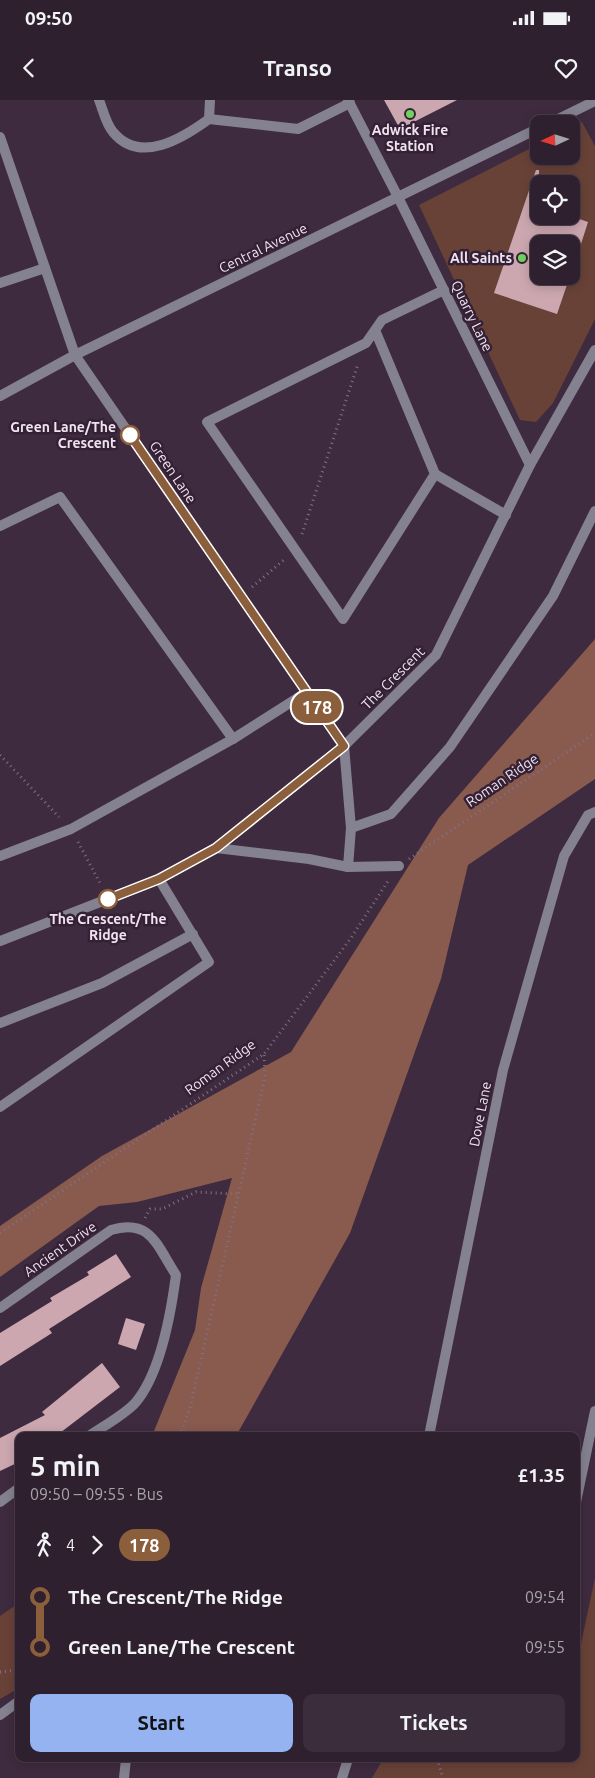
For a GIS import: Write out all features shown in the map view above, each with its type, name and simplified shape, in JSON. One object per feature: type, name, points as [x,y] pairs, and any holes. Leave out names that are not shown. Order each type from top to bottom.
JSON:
[{"type":"street","points":[[100,100],[113,132],[130,145],[157,147],[183,138],[209,119],[298,129],[349,102]]},
{"type":"street","points":[[209,119],[210,100]]},
{"type":"street","points":[[566,115],[595,100]]},
{"type":"street","name":"Quarry Lane","points":[[349,102],[530,465]]},
{"type":"street","name":"Central Avenue","points":[[0,396],[75,355],[530,132]]},
{"type":"street","name":"Green Lane","points":[[0,137],[75,355],[344,746]]},
{"type":"street","points":[[0,283],[45,268]]},
{"type":"street","points":[[435,474],[344,619],[207,422],[366,342],[382,320],[444,290]]},
{"type":"street","points":[[374,330],[435,474],[506,514]]},
{"type":"street","name":"The Crescent","points":[[0,941],[159,879],[216,848],[344,746],[436,655],[530,465],[595,350]]},
{"type":"street","points":[[0,526],[60,497],[233,739]]},
{"type":"street","points":[[351,828],[391,814],[450,747],[553,596],[595,511]]},
{"type":"street","points":[[0,856],[71,829],[233,739],[307,692]]},
{"type":"street","points":[[344,746],[351,828],[348,867]]},
{"type":"street","name":"Dove Lane","points":[[430,1432],[503,1070],[564,856],[588,815],[595,812]]},
{"type":"street","points":[[216,848],[309,859],[348,867],[399,866]]},
{"type":"street","points":[[0,1107],[209,962],[159,879]]},
{"type":"street","points":[[0,1023],[102,983],[193,934]]},
{"type":"street","name":"Ancient Drive","points":[[0,1308],[110,1230],[128,1225],[139,1229]]},
{"type":"street","points":[[95,1432],[136,1403],[150,1379],[169,1324],[176,1276],[149,1233],[139,1229]]},
{"type":"street","points":[[580,1483],[595,1411]]},
{"type":"street","points":[[0,1502],[15,1491]]},
{"type":"street","points":[[0,1714],[15,1704]]},
{"type":"street","points":[[124,1778],[126,1762]]},
{"type":"street","points":[[342,1778],[347,1762]]},
{"type":"path","points":[[241,596],[296,550],[366,342]]},
{"type":"path","name":"Roman Ridge","points":[[0,1233],[264,1054],[350,938],[399,866],[595,733]]},
{"type":"path","points":[[181,1432],[190,1408],[265,1077],[264,1054]]},
{"type":"path","points":[[139,1229],[150,1209],[162,1209],[196,1192],[239,1194]]},
{"type":"path","points":[[0,1672],[15,1670]]},
{"type":"path","points":[[438,1762],[442,1778]]},
{"type":"shaded area","points":[[582,122],[595,146],[595,319],[553,403],[536,422],[520,420],[419,205],[530,149],[530,165],[580,165],[580,123]]},
{"type":"shaded area","points":[[595,639],[595,779],[468,865],[441,979],[350,1233],[238,1432],[154,1432],[195,1330],[201,1288],[232,1178],[137,1202],[99,1206],[0,1277],[0,1226],[102,1156],[291,1052],[439,818]]},
{"type":"shaded area","points":[[595,1578],[595,1778],[372,1778],[381,1762],[580,1762],[580,1648]]},
{"type":"shaded area","points":[[15,1606],[15,1690],[0,1699],[0,1616]]},
{"type":"building","name":"Adwick Fire Station","points":[[384,100],[457,100],[400,129]]},
{"type":"building","name":"All Saints","points":[[536,170],[539,170],[539,175],[534,175]]},
{"type":"building","name":"All Saints","points":[[530,188],[530,225],[580,225],[580,219],[588,222],[581,244],[580,235],[530,235],[530,285],[567,285],[557,314],[494,293]]},
{"type":"building","points":[[116,1254],[131,1277],[49,1329],[52,1333],[0,1366],[0,1333],[52,1301],[50,1298],[89,1275],[87,1272]]},
{"type":"building","points":[[126,1318],[145,1324],[136,1350],[118,1344]]},
{"type":"building","points":[[102,1363],[120,1387],[61,1432],[15,1432],[15,1464],[0,1471],[0,1438],[45,1415],[42,1412]]},
{"type":"bus line","name":"178","points":[[108,899],[159,879],[216,848],[344,746],[130,435]]},
{"type":"place","name":"Adwick Fire Station","points":[[410,114]]},
{"type":"place","name":"All Saints","points":[[522,258]]},
{"type":"place","name":"Green Lane/The Crescent","points":[[130,435]]},
{"type":"place","name":"The Crescent/The Ridge","points":[[108,899]]}]
